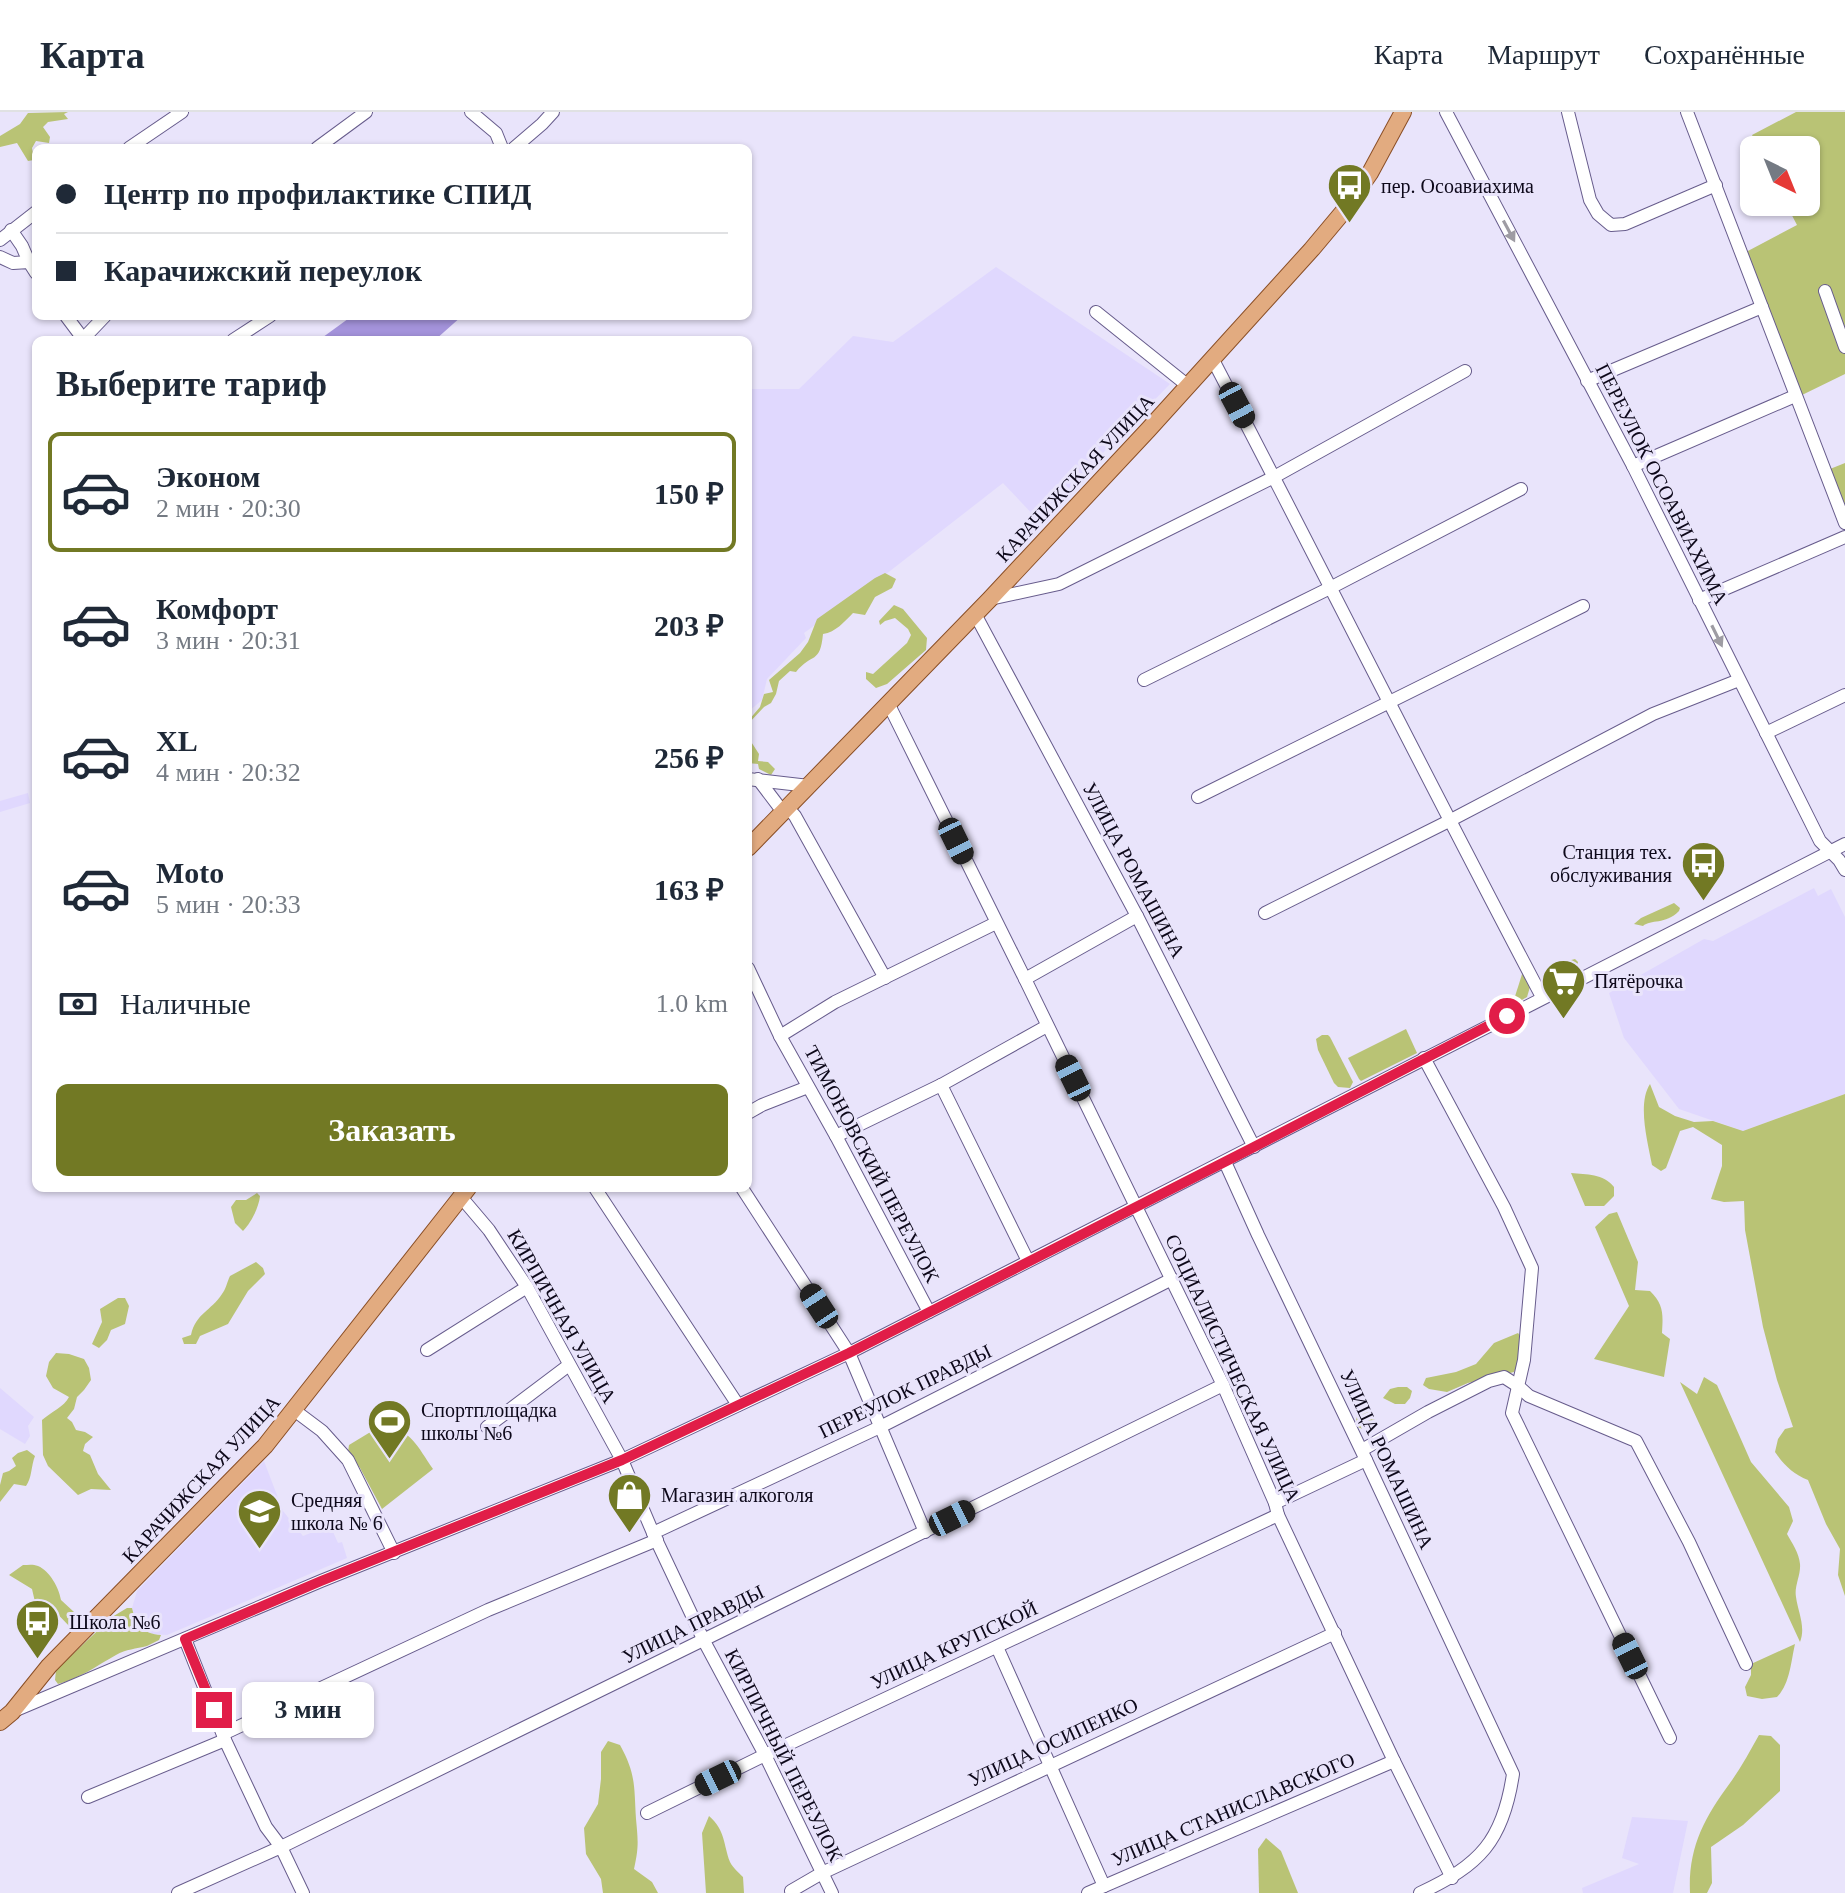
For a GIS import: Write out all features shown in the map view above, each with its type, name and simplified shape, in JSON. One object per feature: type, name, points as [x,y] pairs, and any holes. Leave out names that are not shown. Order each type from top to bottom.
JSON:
[{"type":"main road","name":"КАРАЧИЖСКАЯ УЛИЦА","points":[[752,844],[990,599],[1304,258],[1343,212],[1370,173],[1403,112]]},
{"type":"main road","name":"КАРАЧИЖСКАЯ УЛИЦА","points":[[6,1717],[49,1666],[265,1446],[464,1193]]},
{"type":"street","points":[[135,144],[182,112]]},
{"type":"street","points":[[322,144],[366,112]]},
{"type":"street","points":[[471,112],[496,133],[500,144]]},
{"type":"street","points":[[519,144],[553,112]]},
{"type":"street","name":"ПЕРЕУЛОК ОСОАВИАХИМА","points":[[1446,112],[1633,466],[1820,841],[1845,870]]},
{"type":"street","points":[[1568,112],[1590,200],[1598,214],[1611,225],[1625,224],[1716,185]]},
{"type":"street","points":[[1687,112],[1845,523]]},
{"type":"street","points":[[0,240],[32,215]]},
{"type":"street","points":[[11,230],[32,268]]},
{"type":"street","points":[[0,257],[32,268]]},
{"type":"street","points":[[1825,291],[1845,347]]},
{"type":"street","points":[[1587,381],[1762,307]]},
{"type":"street","points":[[1096,312],[1187,385]]},
{"type":"street","points":[[88,336],[102,320]]},
{"type":"street","points":[[239,336],[264,320]]},
{"type":"street","points":[[1212,358],[1542,997]]},
{"type":"street","points":[[990,599],[1059,584],[1274,477],[1465,371]]},
{"type":"street","points":[[1633,466],[1795,396]]},
{"type":"street","points":[[1144,680],[1521,489]]},
{"type":"street","points":[[1699,600],[1845,537]]},
{"type":"street","points":[[1198,797],[1583,606]]},
{"type":"street","name":"УЛИЦА РОМАШИНА","points":[[975,614],[1137,916],[1254,1147]]},
{"type":"street","points":[[1265,913],[1653,714],[1739,680]]},
{"type":"street","points":[[1766,733],[1845,695]]},
{"type":"street","name":"СОЦИАЛИСТИЧЕСКАЯ УЛИЦА","points":[[889,705],[1223,1385],[1276,1509],[1452,1878]]},
{"type":"street","points":[[753,779],[809,786]]},
{"type":"street","points":[[753,779],[795,816],[885,978]]},
{"type":"street","points":[[6,1717],[308,1587],[622,1460],[849,1353],[1845,844]]},
{"type":"street","points":[[1025,979],[1137,916]]},
{"type":"street","name":"ТИМОНОВСКИЙ ПЕРЕУЛОК","points":[[780,1036],[835,1002],[996,923]]},
{"type":"street","name":"ТИМОНОВСКИЙ ПЕРЕУЛОК","points":[[752,976],[780,1036],[929,1312]]},
{"type":"street","points":[[836,1136],[941,1085],[1047,1026]]},
{"type":"street","points":[[1424,1058],[1504,1207],[1532,1268],[1524,1360],[1512,1413],[1670,1738]]},
{"type":"street","points":[[941,1085],[1028,1261]]},
{"type":"street","points":[[752,1111],[808,1087]]},
{"type":"street","name":"УЛИЦА РОМАШИНА","points":[[1225,1162],[1513,1774],[1510,1793],[1492,1840],[1486,1850],[1452,1878]]},
{"type":"street","points":[[598,1192],[738,1405]]},
{"type":"street","points":[[745,1192],[849,1353],[925,1532]]},
{"type":"street","name":"КИРПИЧНАЯ УЛИЦА","points":[[464,1193],[527,1287],[622,1460]]},
{"type":"street","name":"ПЕРЕУЛОК ПРАВДЫ","points":[[88,1797],[224,1737],[488,1610],[655,1536],[880,1427],[1172,1279]]},
{"type":"street","points":[[427,1350],[527,1287]]},
{"type":"street","points":[[487,1427],[569,1365]]},
{"type":"street","name":"УЛИЦА КРУПСКОЙ","points":[[647,1813],[997,1647],[1276,1509],[1428,1412],[1489,1381],[1504,1377],[1518,1386]]},
{"type":"street","name":"УЛИЦА ПРАВДЫ","points":[[178,1893],[281,1847],[1223,1385]]},
{"type":"street","points":[[1518,1386],[1529,1396],[1636,1441],[1689,1542],[1746,1664]]},
{"type":"street","points":[[294,1410],[322,1431],[348,1460],[394,1553]]},
{"type":"street","name":"КИРПИЧНЫЙ ПЕРЕУЛОК","points":[[622,1460],[704,1641],[765,1755],[832,1893]]},
{"type":"street","name":"УЛИЦА ОСИПЕНКО","points":[[791,1891],[822,1873],[1335,1633]]},
{"type":"street","points":[[185,1639],[224,1737],[266,1827],[281,1847],[303,1893]]},
{"type":"street","points":[[997,1647],[1104,1886]]},
{"type":"street","name":"УЛИЦА СТАНИСЛАВСКОГО","points":[[1088,1893],[1394,1761]]},
{"type":"street","points":[[1420,1893],[1452,1878]]},
{"type":"shaded area","points":[[996,267],[1170,384],[1038,520],[1003,483],[804,633],[806,638],[767,679],[762,700],[752,709],[752,389],[799,389],[853,336],[893,342]]},
{"type":"shaded area","points":[[346,320],[458,320],[440,336],[324,336]]},
{"type":"shaded area","points":[[28,793],[30,803],[0,812],[0,801]]},
{"type":"shaded area","points":[[1814,888],[1818,896],[1831,889],[1845,917],[1845,1094],[1743,1131],[1679,1109],[1624,1038],[1609,993],[1704,939],[1713,941]]},
{"type":"shaded area","points":[[0,1388],[34,1417],[28,1426],[30,1436],[25,1444],[0,1429]]},
{"type":"shaded area","name":"Средняя школа № 6","points":[[264,1461],[283,1511],[303,1536],[330,1525],[338,1543],[342,1542],[347,1558],[167,1635],[152,1634],[138,1625],[132,1608],[137,1591]]},
{"type":"shaded area","points":[[1632,1817],[1688,1821],[1673,1893],[1583,1893],[1582,1888],[1639,1864],[1622,1858]]},
{"type":"green space","points":[[68,112],[64,114],[68,119],[48,122],[43,127],[50,137],[49,143],[36,141],[32,144],[32,160],[28,161],[17,143],[0,147],[0,136],[20,124],[28,113]]},
{"type":"green space","points":[[1796,112],[1845,112],[1845,374],[1802,395],[1746,252],[1797,225],[1792,216],[1820,216],[1820,136],[1752,135]]},
{"type":"green space","points":[[1845,463],[1845,510],[1830,469]]},
{"type":"green space","points":[[885,573],[896,579],[892,588],[875,597],[865,615],[853,613],[836,629],[823,634],[817,654],[796,672],[790,671],[779,681],[771,703],[752,720],[764,694],[773,692],[769,680],[800,653],[817,619]]},
{"type":"green space","points":[[894,605],[903,609],[927,638],[926,650],[887,684],[876,688],[866,679],[866,672],[873,674],[907,643],[911,635],[895,618],[880,625],[879,621]]},
{"type":"green space","points":[[752,743],[759,754],[758,761],[768,762],[775,769],[771,775],[759,769],[758,764],[752,763]]},
{"type":"green space","points":[[1674,903],[1680,908],[1679,911],[1669,918],[1643,926],[1634,924],[1641,918]]},
{"type":"green space","points":[[1575,959],[1577,966],[1572,970],[1562,975],[1552,975],[1552,969]]},
{"type":"green space","points":[[1523,971],[1530,987],[1527,997],[1512,1006]]},
{"type":"green space","points":[[1406,1029],[1417,1053],[1361,1081],[1348,1058]]},
{"type":"green space","points":[[1322,1035],[1330,1037],[1353,1082],[1350,1088],[1338,1087],[1334,1083],[1318,1050],[1316,1039]]},
{"type":"green space","points":[[1650,1084],[1659,1107],[1675,1116],[1694,1122],[1713,1121],[1743,1131],[1845,1094],[1845,1596],[1838,1575],[1840,1549],[1808,1480],[1789,1469],[1775,1452],[1778,1439],[1785,1429],[1793,1427],[1763,1327],[1745,1230],[1744,1201],[1711,1199],[1722,1166],[1722,1145],[1693,1127],[1680,1131],[1666,1168],[1661,1171],[1652,1165],[1644,1113]]},
{"type":"green space","points":[[1571,1173],[1605,1179],[1614,1187],[1614,1196],[1604,1206],[1585,1206]]},
{"type":"green space","points":[[257,1193],[260,1196],[256,1210],[243,1231],[235,1223],[231,1207],[236,1200],[246,1200]]},
{"type":"green space","points":[[1617,1212],[1638,1262],[1635,1290],[1650,1291],[1662,1310],[1662,1333],[1670,1339],[1664,1377],[1594,1359],[1629,1306],[1595,1227],[1609,1214]]},
{"type":"green space","points":[[256,1262],[265,1274],[248,1291],[228,1324],[200,1336],[196,1344],[184,1344],[182,1338],[191,1335],[196,1322],[218,1300],[230,1276]]},
{"type":"green space","points":[[118,1298],[125,1298],[129,1306],[125,1324],[111,1330],[99,1348],[92,1344],[102,1322],[100,1309]]},
{"type":"green space","points":[[1518,1333],[1521,1337],[1519,1362],[1514,1372],[1468,1383],[1447,1392],[1423,1385],[1426,1378],[1476,1364],[1494,1343]]},
{"type":"green space","points":[[56,1353],[84,1359],[89,1368],[91,1380],[77,1397],[74,1409],[67,1418],[76,1430],[93,1437],[85,1444],[83,1451],[90,1455],[98,1474],[111,1490],[91,1489],[78,1495],[48,1466],[43,1455],[42,1420],[61,1407],[69,1397],[53,1388],[46,1376],[49,1362]]},
{"type":"green space","points":[[1704,1377],[1717,1385],[1751,1462],[1789,1507],[1793,1521],[1787,1534],[1800,1564],[1796,1593],[1802,1625],[1800,1642],[1680,1382],[1697,1394]]},
{"type":"green space","points":[[1407,1387],[1412,1391],[1405,1404],[1395,1404],[1383,1398],[1390,1389]]},
{"type":"green space","points":[[1359,1406],[1369,1408],[1375,1416],[1374,1422],[1363,1429],[1355,1426]]},
{"type":"green space","name":"Спортплощадка школы №6","points":[[382,1425],[407,1435],[433,1469],[382,1509],[348,1452],[349,1445]]},
{"type":"green space","points":[[27,1450],[35,1456],[28,1483],[26,1486],[14,1484],[0,1502],[3,1473],[16,1466],[12,1458]]},
{"type":"green space","points":[[23,1565],[36,1565],[50,1576],[61,1600],[74,1612],[76,1622],[70,1627],[48,1604],[35,1602],[32,1589],[9,1575]]},
{"type":"green space","points":[[132,1608],[138,1624],[145,1630],[161,1635],[159,1640],[120,1653],[58,1684],[55,1680],[56,1670],[112,1617]]},
{"type":"green space","points":[[1795,1644],[1787,1679],[1777,1697],[1762,1699],[1747,1696],[1745,1687],[1751,1675],[1751,1664]]},
{"type":"green space","points":[[1759,1735],[1771,1736],[1780,1745],[1780,1791],[1743,1825],[1711,1847],[1712,1883],[1707,1893],[1690,1893],[1692,1862],[1700,1834],[1712,1809]]},
{"type":"green space","points":[[608,1741],[620,1745],[633,1780],[638,1844],[634,1869],[652,1882],[658,1893],[603,1893],[601,1879],[586,1854],[584,1828],[598,1804],[601,1752]]},
{"type":"green space","points":[[709,1816],[721,1832],[730,1862],[743,1877],[744,1893],[706,1893],[702,1833]]},
{"type":"green space","points":[[1266,1838],[1281,1851],[1298,1893],[1259,1893],[1258,1849]]},
{"type":"place","name":"пер. Осоавиахима","points":[[1350,225]]},
{"type":"place","name":"Станция тех. обслуживания","points":[[1703,903]]},
{"type":"place","name":"Пятёрочка","points":[[1563,1020]]},
{"type":"place","name":"Спортплощадка школы №6","points":[[390,1460]]},
{"type":"place","name":"Магазин алкоголя","points":[[630,1534]]},
{"type":"place","name":"Средняя школа № 6","points":[[260,1551]]},
{"type":"place","name":"Школа №6","points":[[38,1661]]},
{"type":"route","points":[[214,1710],[185,1639],[622,1460],[849,1353],[1507,1016]]}]
